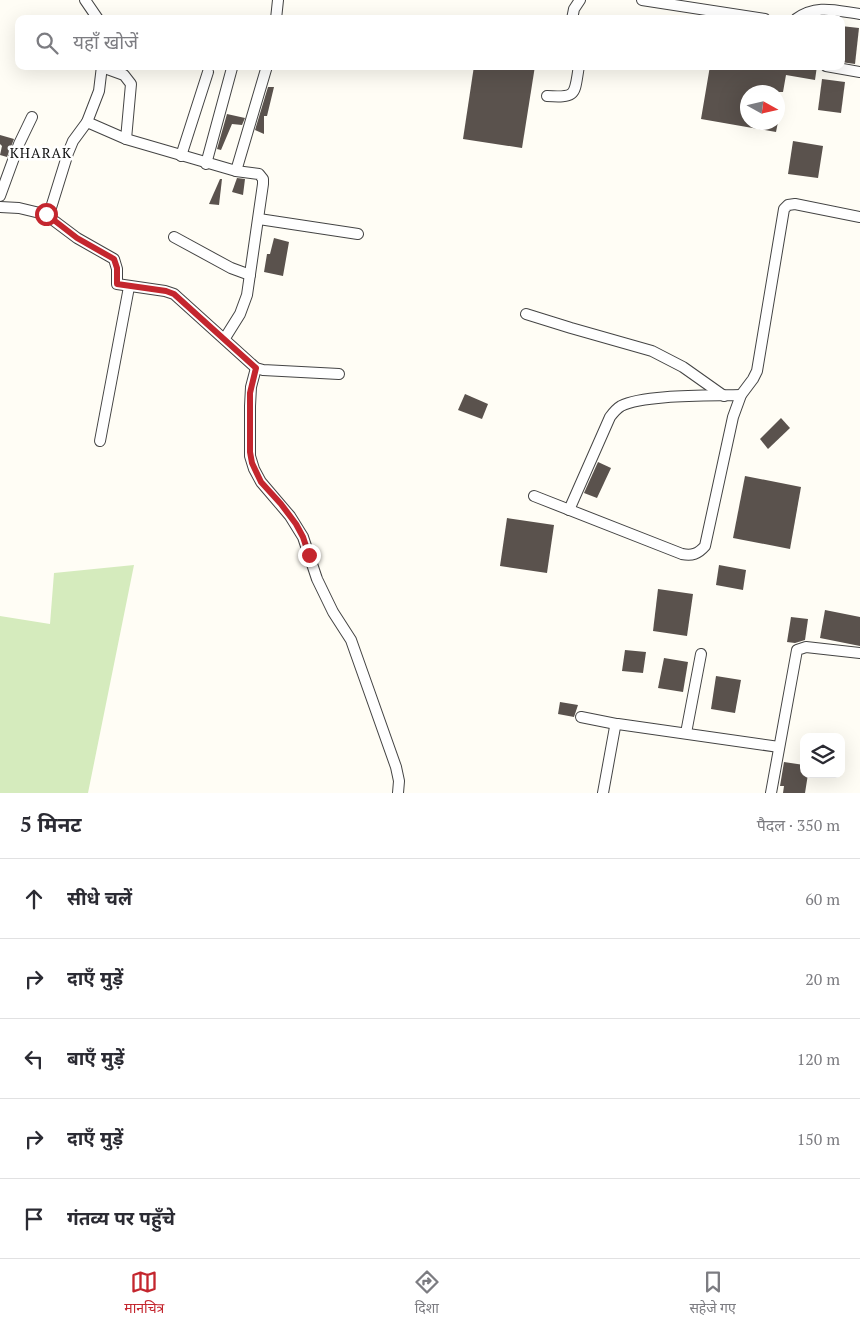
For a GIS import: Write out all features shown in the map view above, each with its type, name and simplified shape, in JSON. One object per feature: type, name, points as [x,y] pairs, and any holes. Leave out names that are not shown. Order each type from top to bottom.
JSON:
[{"type":"street","points":[[84,0],[95,15]]},
{"type":"street","points":[[276,15],[278,0]]},
{"type":"street","points":[[573,15],[574,9],[580,0]]},
{"type":"street","points":[[642,0],[693,4],[747,15]]},
{"type":"street","points":[[801,15],[814,10],[860,14]]},
{"type":"street","points":[[845,69],[860,72]]},
{"type":"street","points":[[46,214],[52,206],[71,146],[87,122],[99,92],[102,70]]},
{"type":"street","points":[[110,70],[124,75],[131,84],[126,140]]},
{"type":"street","points":[[206,164],[231,70]]},
{"type":"street","points":[[236,171],[266,70]]},
{"type":"street","points":[[547,96],[564,97],[572,93],[578,70]]},
{"type":"street","points":[[181,156],[208,72]]},
{"type":"street","points":[[0,196],[16,152],[32,117]]},
{"type":"street","points":[[87,122],[126,140],[206,164],[259,174],[263,179],[259,219],[247,295],[242,309],[225,338]]},
{"type":"street","points":[[534,496],[682,554],[689,556],[697,553],[705,546],[733,417],[740,395],[757,371],[785,206],[795,204],[860,217]]},
{"type":"street","points":[[0,207],[19,208],[46,214],[77,238],[111,256],[117,265],[117,284],[166,291],[174,294],[225,338],[256,368],[339,374]]},
{"type":"street","points":[[259,219],[358,234]]},
{"type":"street","points":[[174,237],[231,268],[250,275]]},
{"type":"street","points":[[100,441],[129,287]]},
{"type":"street","points":[[526,314],[652,350],[683,367],[724,396]]},
{"type":"street","points":[[256,368],[250,393],[250,452],[252,463],[261,482],[296,524],[303,537],[316,579],[336,618],[351,640],[396,767],[399,781],[398,793]]},
{"type":"street","points":[[569,510],[610,417],[619,407],[658,398],[740,395]]},
{"type":"street","points":[[771,793],[797,650],[806,646],[860,653]]},
{"type":"street","points":[[686,733],[701,654]]},
{"type":"street","points":[[581,717],[616,724],[779,747]]},
{"type":"street","points":[[603,793],[616,724]]},
{"type":"green space","points":[[134,565],[88,793],[0,793],[0,616],[50,624],[54,573]]},
{"type":"building","points":[[845,26],[859,28],[855,64],[845,63]]},
{"type":"building","points":[[473,70],[534,70],[522,148],[463,139]]},
{"type":"building","points":[[709,70],[816,70],[815,80],[786,75],[784,85],[740,85],[740,126],[701,119]]},
{"type":"building","points":[[822,79],[845,82],[841,113],[818,110]]},
{"type":"building","points":[[268,87],[274,87],[267,116],[264,116],[264,134],[255,130]]},
{"type":"building","points":[[227,114],[245,118],[242,125],[232,124],[221,150],[217,149]]},
{"type":"building","points":[[0,135],[14,139],[7,157],[0,155],[2,146],[0,144]]},
{"type":"building","points":[[793,141],[823,146],[818,178],[788,174]]},
{"type":"building","points":[[237,178],[245,179],[243,195],[232,192]]},
{"type":"building","points":[[220,179],[222,179],[219,205],[209,204]]},
{"type":"building","points":[[274,238],[289,242],[283,276],[264,272],[267,254],[270,254]]},
{"type":"building","points":[[465,394],[488,404],[482,419],[458,410]]},
{"type":"building","points":[[781,418],[790,428],[768,449],[760,439]]},
{"type":"building","points":[[598,462],[611,468],[597,498],[584,493]]},
{"type":"building","points":[[745,476],[801,487],[790,549],[733,538]]},
{"type":"building","points":[[507,518],[554,525],[547,573],[500,566]]},
{"type":"building","points":[[719,565],[746,570],[743,590],[716,585]]},
{"type":"building","points":[[658,589],[693,594],[687,636],[653,631]]},
{"type":"building","points":[[825,610],[860,617],[860,646],[820,638]]},
{"type":"building","points":[[791,617],[808,619],[805,640],[795,643],[787,642]]},
{"type":"building","points":[[625,650],[646,652],[643,673],[622,671]]},
{"type":"building","points":[[664,658],[688,662],[683,692],[658,688]]},
{"type":"building","points":[[716,676],[741,680],[735,713],[711,709]]},
{"type":"building","points":[[560,702],[578,705],[574,717],[558,714]]},
{"type":"building","points":[[784,762],[800,764],[800,778],[807,778],[805,793],[783,793],[784,786],[780,786]]},
{"type":"district","name":"KHARAK","points":[[41,153]]},
{"type":"route","points":[[46,214],[77,238],[111,256],[117,265],[117,284],[166,291],[174,294],[225,338],[256,368],[250,393],[252,436],[250,456],[261,482],[296,524],[309,555]]}]
